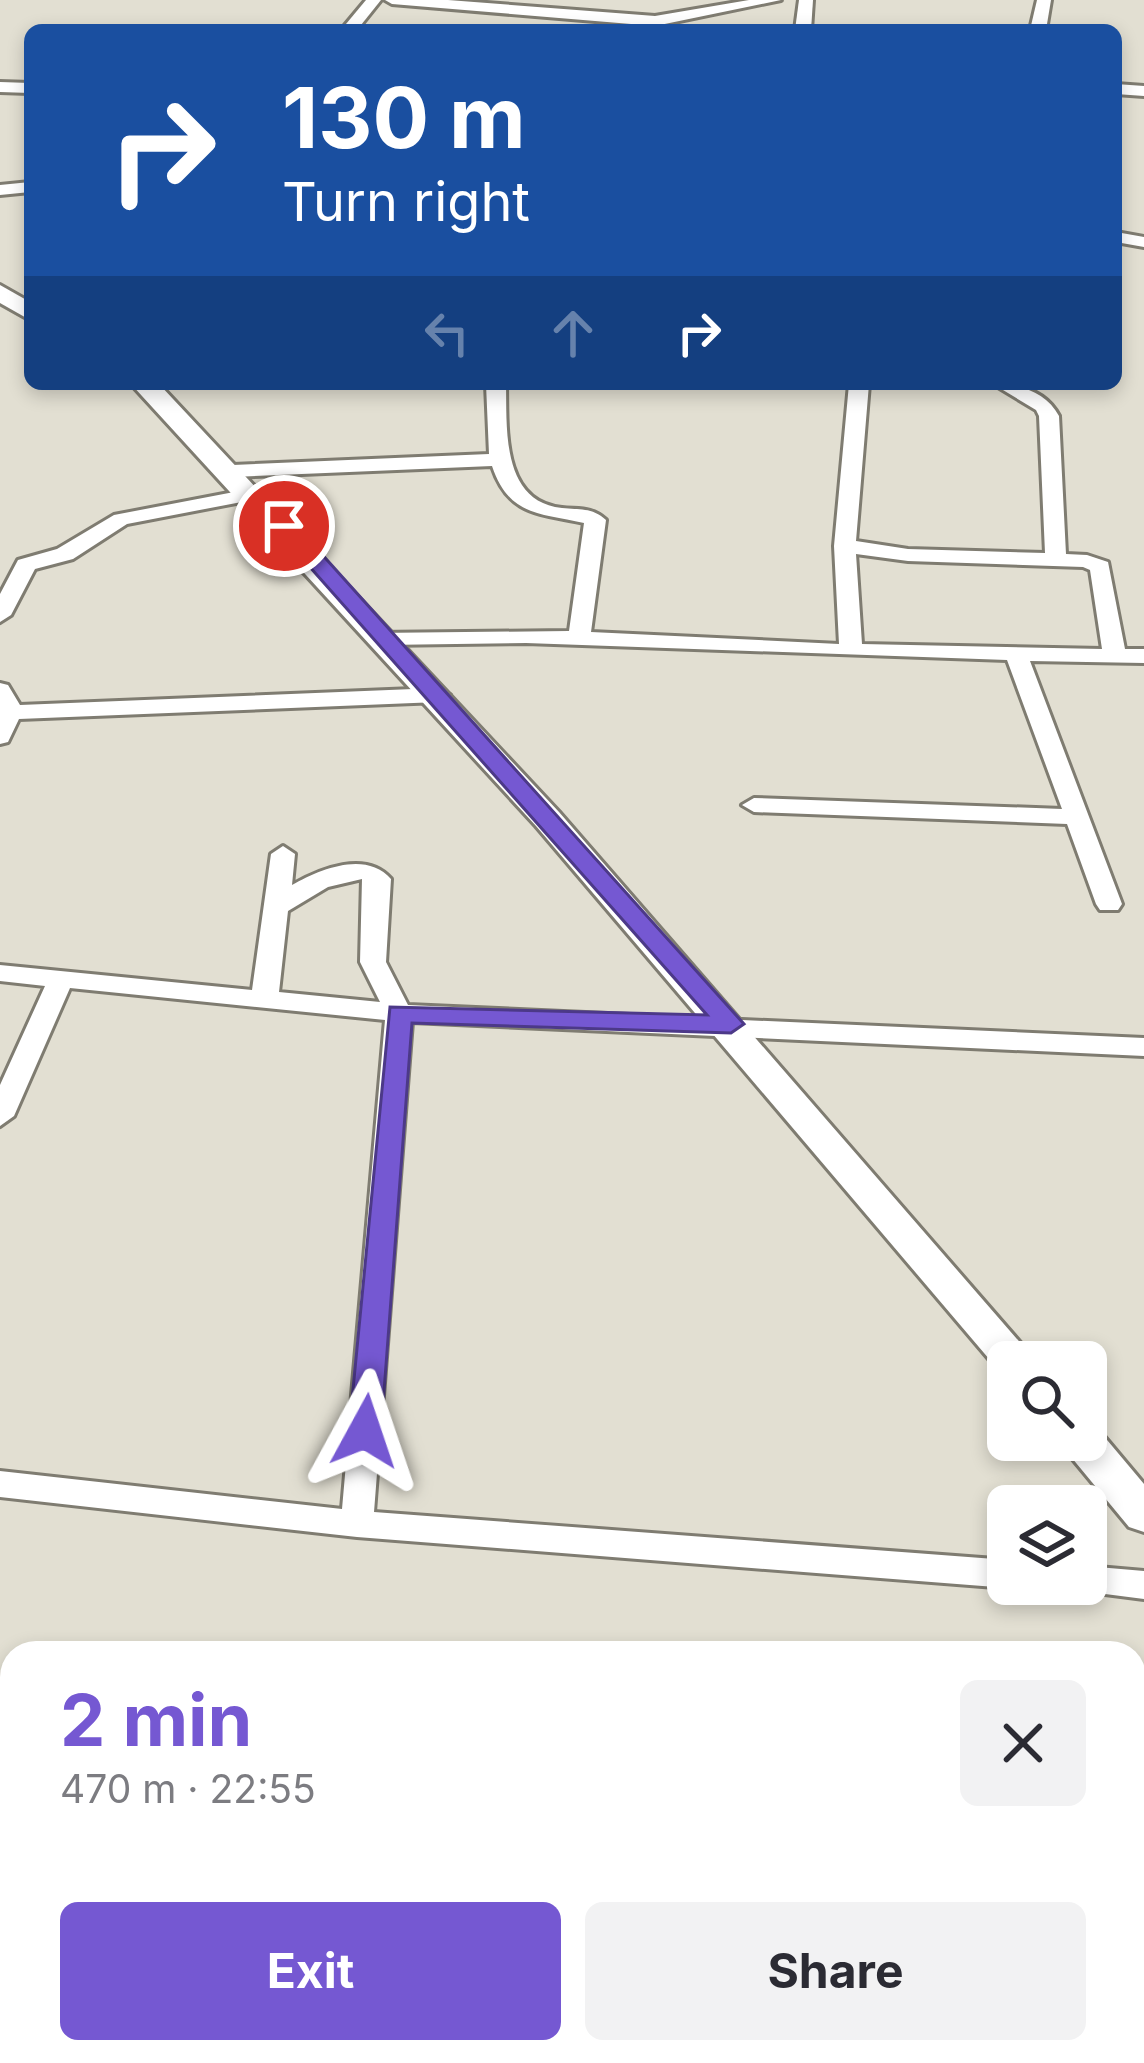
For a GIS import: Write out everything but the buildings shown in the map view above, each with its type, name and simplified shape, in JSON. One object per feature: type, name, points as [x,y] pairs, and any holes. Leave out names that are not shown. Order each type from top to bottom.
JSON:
[{"type":"main road","points":[[150,390],[244,483],[438,695],[731,1024],[998,1341]]},
{"type":"main road","points":[[1099,1461],[1144,1515]]},
{"type":"street","points":[[354,24],[374,0]]},
{"type":"street","points":[[392,0],[655,22],[774,0]]},
{"type":"street","points":[[496,390],[500,460],[514,494],[544,512],[578,512],[595,520],[579,638]]},
{"type":"street","points":[[851,651],[845,546],[858,390]]},
{"type":"street","points":[[1014,390],[1044,406],[1049,416],[1056,560]]},
{"type":"street","points":[[0,616],[27,565],[65,554],[112,522],[244,483],[392,460],[500,460]]},
{"type":"street","points":[[845,546],[908,555],[1056,560],[1100,568],[1115,656]]},
{"type":"street","points":[[383,638],[579,638],[851,651],[1144,656]]},
{"type":"street","points":[[1017,656],[1109,904]]},
{"type":"street","points":[[0,737],[4,697],[438,695]]},
{"type":"street","points":[[754,805],[1078,817]]},
{"type":"street","points":[[265,1001],[283,854]]},
{"type":"street","points":[[276,908],[303,886],[336,874],[368,872],[378,879],[373,962],[400,1013],[357,1524]]},
{"type":"street","points":[[0,973],[400,1013],[731,1024],[1144,1047]]},
{"type":"street","points":[[0,1116],[60,981]]},
{"type":"street","points":[[0,1484],[357,1524],[987,1572]]},
{"type":"street","points":[[1107,1582],[1144,1585]]},
{"type":"route","points":[[284,526],[731,1024],[400,1013],[365,1431]]}]
